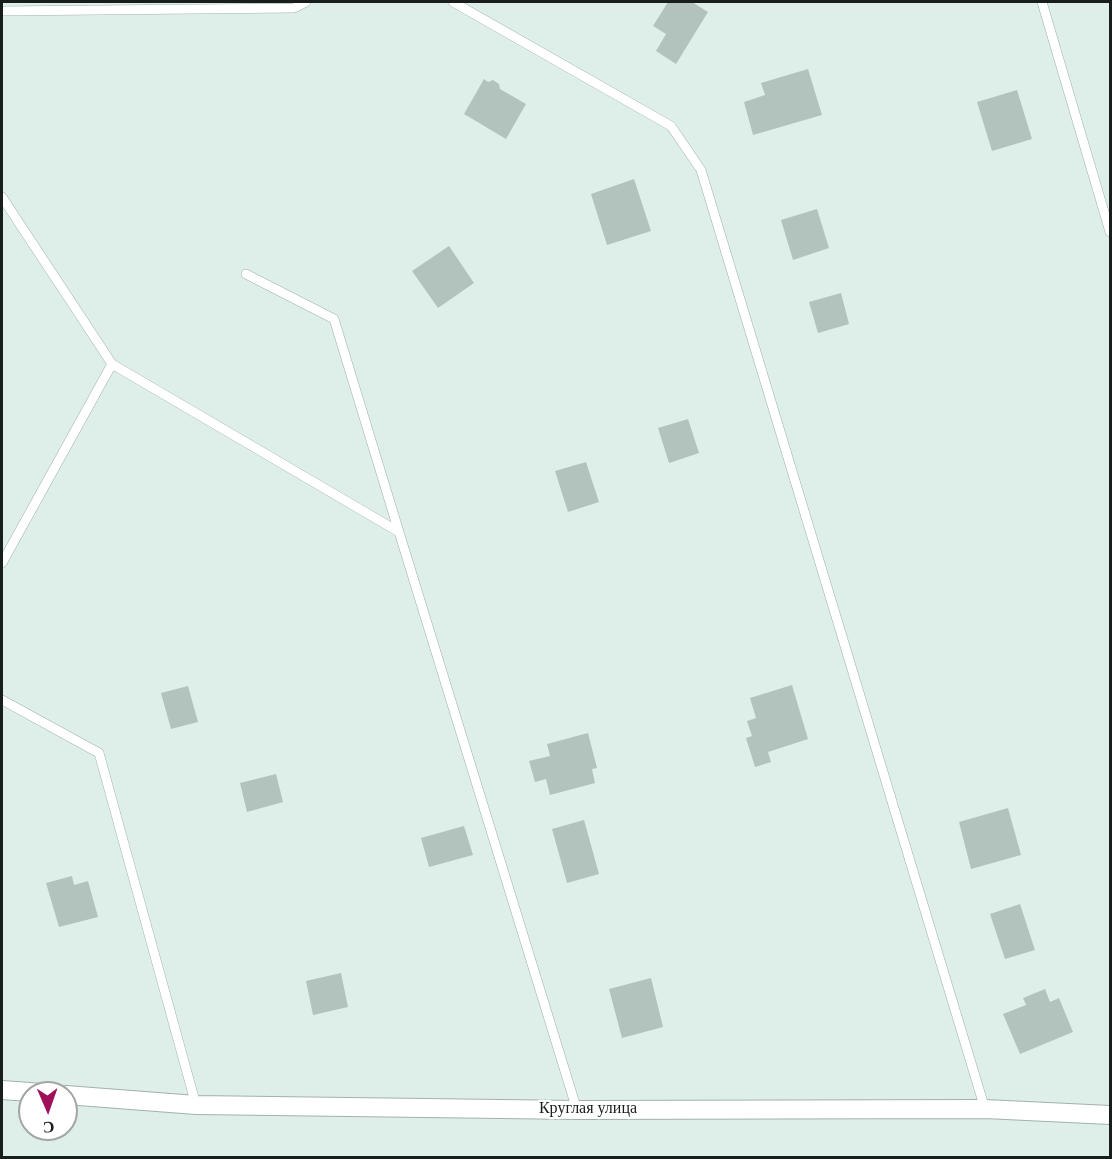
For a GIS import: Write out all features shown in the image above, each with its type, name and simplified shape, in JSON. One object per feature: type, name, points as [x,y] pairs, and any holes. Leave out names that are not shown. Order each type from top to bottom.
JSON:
[{"type":"street","points":[[2,1090],[18,1091]]},
{"type":"street","name":"Круглая улица","points":[[78,1096],[196,1105],[577,1110],[985,1109],[1110,1115]]},
{"type":"lane","points":[[2,11],[294,8],[306,2]]},
{"type":"lane","points":[[453,2],[671,126],[701,170],[985,1109]]},
{"type":"lane","points":[[1042,2],[1110,232]]},
{"type":"lane","points":[[2,197],[112,364],[399,532]]},
{"type":"lane","points":[[246,274],[334,319],[577,1110]]},
{"type":"lane","points":[[2,563],[112,364]]},
{"type":"lane","points":[[2,700],[99,753],[196,1105]]},
{"type":"building","points":[[668,2],[692,2],[708,12],[676,64],[656,51],[666,34],[653,26]]},
{"type":"building","points":[[808,69],[822,115],[753,135],[744,102],[765,95],[761,83]]},
{"type":"building","points":[[484,79],[488,82],[493,80],[499,84],[500,89],[526,104],[506,139],[464,114]]},
{"type":"building","points":[[1017,90],[1032,139],[992,151],[977,102]]},
{"type":"building","points":[[634,179],[651,231],[607,245],[591,194]]},
{"type":"building","points":[[817,209],[829,248],[793,260],[781,220]]},
{"type":"building","points":[[449,246],[474,283],[438,308],[412,271]]},
{"type":"building","points":[[841,293],[849,324],[818,333],[809,302]]},
{"type":"building","points":[[688,419],[699,453],[669,463],[658,428]]},
{"type":"building","points":[[586,462],[599,502],[568,512],[555,471]]},
{"type":"building","points":[[792,685],[808,739],[768,752],[771,762],[755,767],[746,738],[752,736],[747,721],[756,718],[750,698]]},
{"type":"building","points":[[188,686],[198,722],[171,729],[161,693]]},
{"type":"building","points":[[588,733],[597,768],[592,769],[595,783],[550,795],[546,779],[535,782],[529,761],[550,756],[547,744]]},
{"type":"building","points":[[276,774],[283,802],[247,812],[240,783]]},
{"type":"building","points":[[1008,808],[1021,855],[971,869],[959,822]]},
{"type":"building","points":[[584,820],[599,874],[567,883],[552,829]]},
{"type":"building","points":[[464,826],[473,855],[429,867],[421,838]]},
{"type":"building","points":[[72,876],[74,885],[88,881],[98,917],[59,927],[46,883]]},
{"type":"building","points":[[1020,904],[1035,950],[1005,959],[990,914]]},
{"type":"building","points":[[341,973],[348,1007],[313,1015],[306,981]]},
{"type":"building","points":[[651,978],[663,1027],[622,1038],[609,989]]},
{"type":"building","points":[[1045,989],[1050,1002],[1059,998],[1073,1032],[1020,1054],[1003,1014],[1026,1005],[1023,998]]}]
